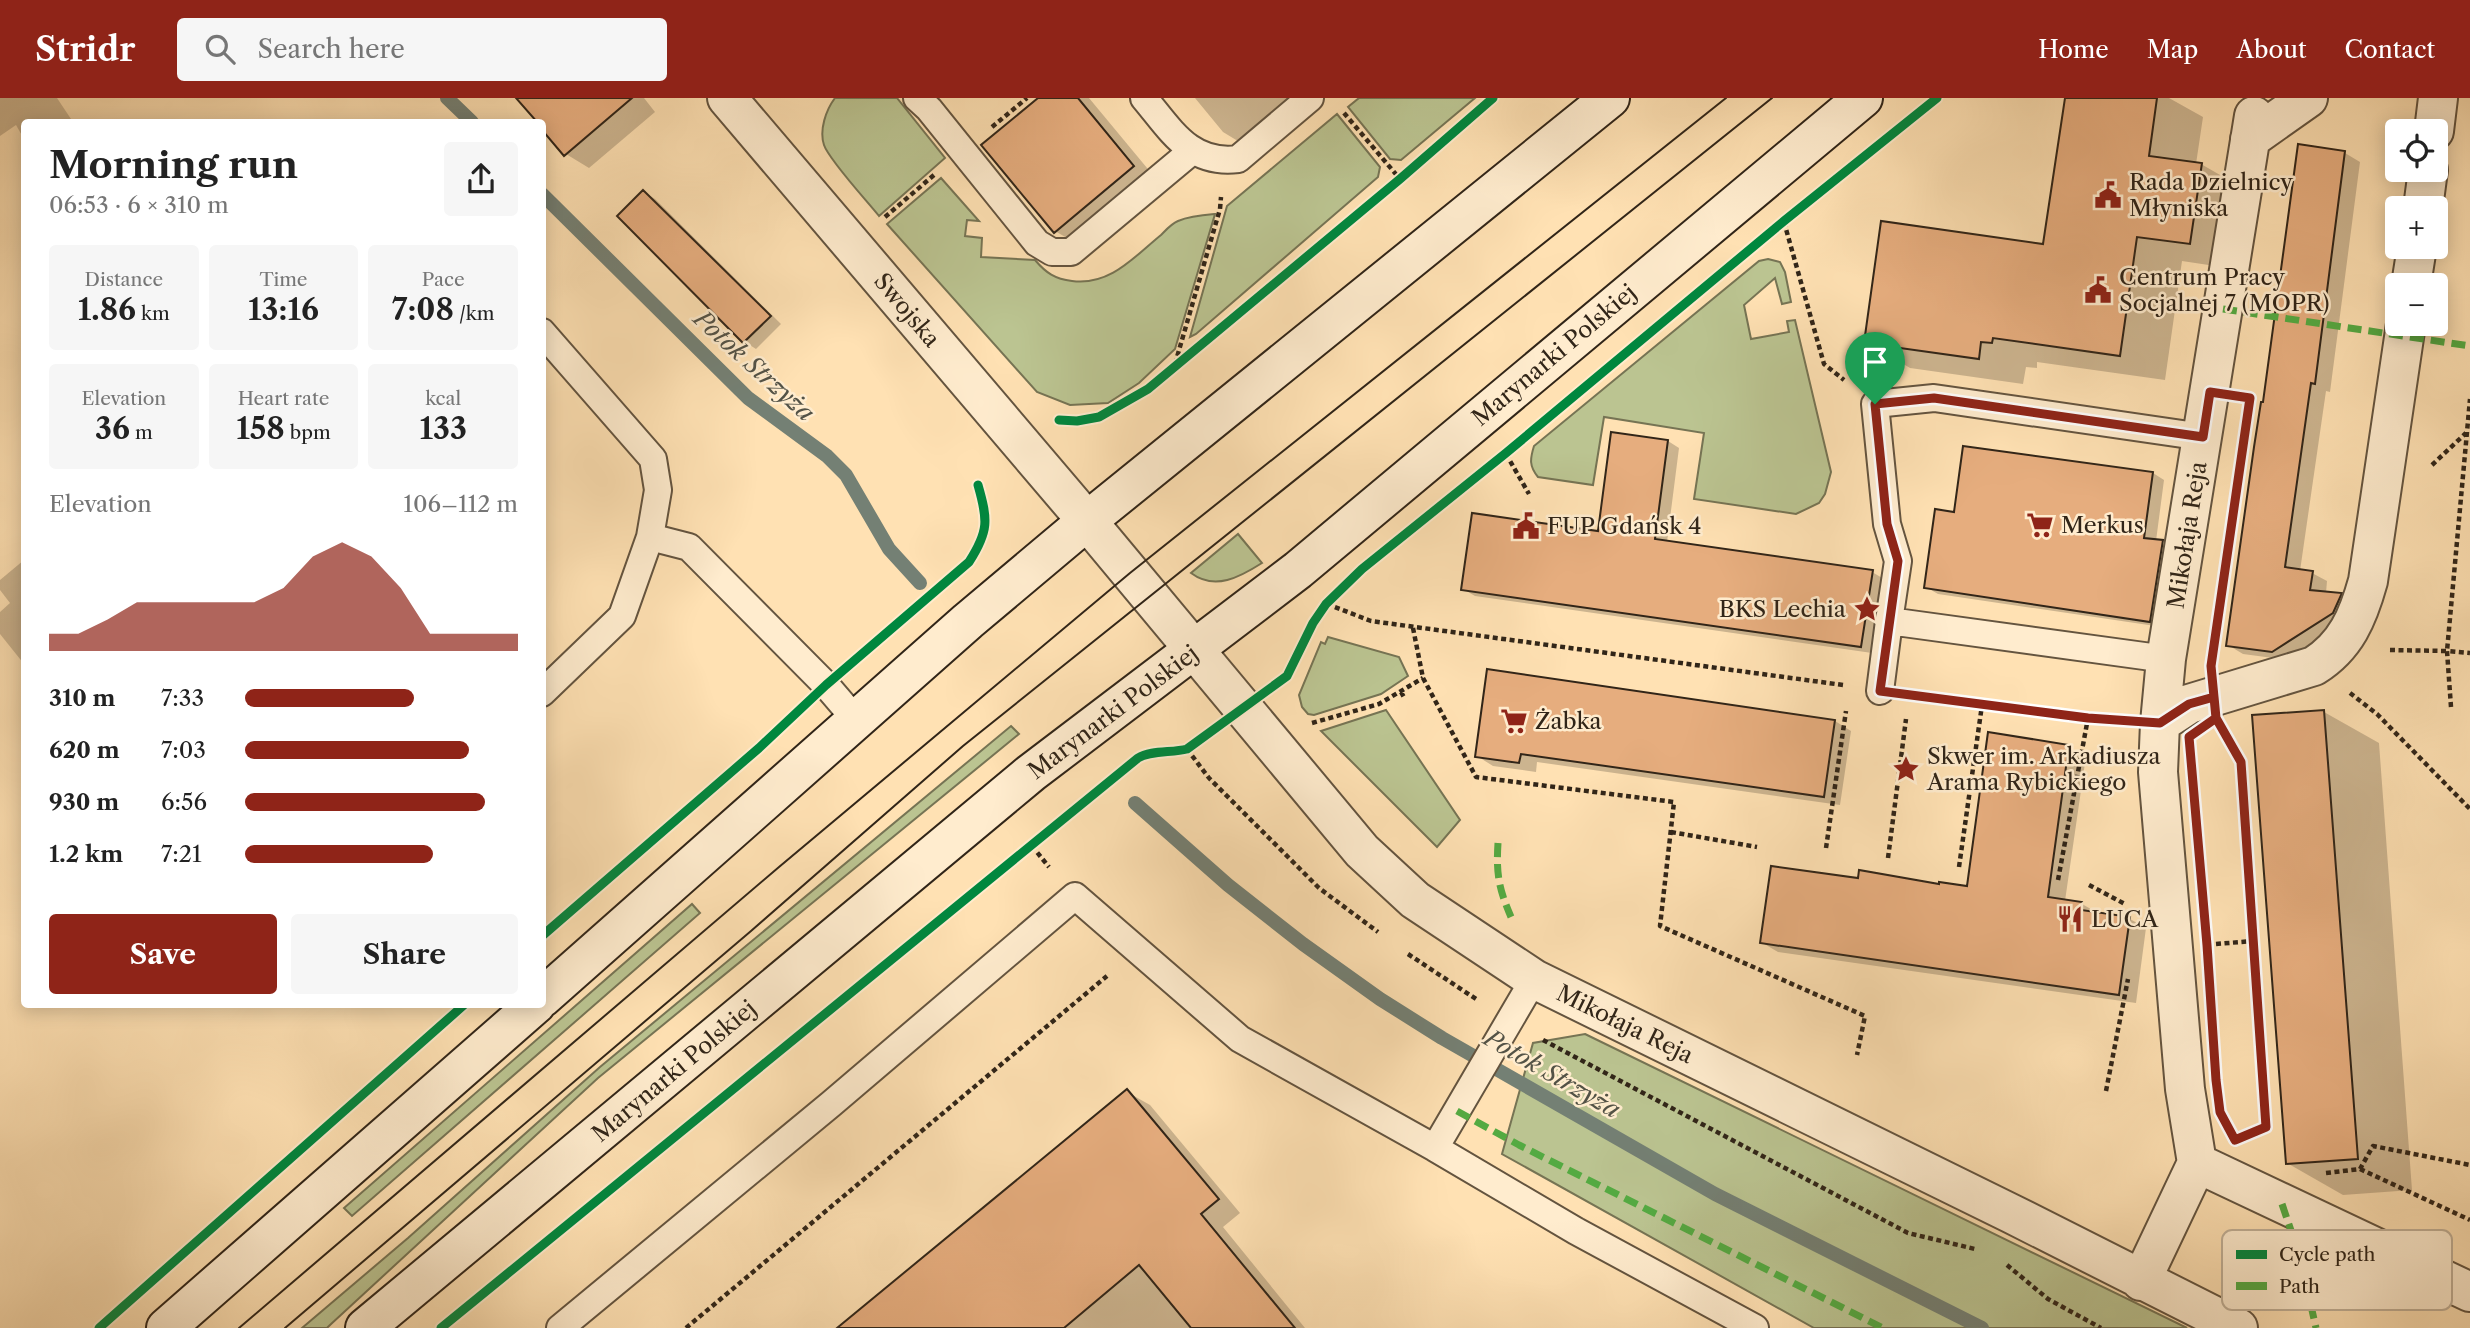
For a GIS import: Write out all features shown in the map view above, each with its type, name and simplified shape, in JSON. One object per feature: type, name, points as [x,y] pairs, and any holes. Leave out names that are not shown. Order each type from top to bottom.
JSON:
[{"type":"street","points":[[546,994],[968,621],[1087,521],[1610,98]]},
{"type":"street","name":"Marynarki Polskiej","points":[[365,1328],[1031,773],[1298,570],[1863,98]]},
{"type":"street","name":"Mikołaja Reja","points":[[2213,1171],[2183,1063],[2158,772],[2160,723],[2166,659],[2252,128],[2308,98]]},
{"type":"street","points":[[2435,119],[2438,98]]},
{"type":"street","name":"Swojska","points":[[740,103],[1194,651]]},
{"type":"street","points":[[2160,723],[2189,704],[2314,666],[2329,656],[2346,638],[2360,608],[2368,581],[2404,336]]},
{"type":"street","name":"Mikołaja Reja","points":[[1194,651],[1362,851],[1415,900],[1534,979],[2238,1328]]},
{"type":"street","points":[[166,1328],[531,1008]]},
{"type":"street","points":[[2141,1281],[2213,1171],[2338,1230]]},
{"type":"street","points":[[2452,1284],[2470,1292]]},
{"type":"lane","points":[[917,98],[929,109],[1037,243],[1052,252],[1071,252],[1192,151]]},
{"type":"lane","points":[[1144,98],[1184,146],[1201,156],[1224,161],[1238,159],[1310,98]]},
{"type":"lane","points":[[546,337],[653,460],[659,491],[650,537],[622,616],[546,689]]},
{"type":"lane","points":[[1880,691],[1898,561],[1887,524],[1875,404],[1934,398],[2203,437]]},
{"type":"lane","points":[[650,537],[690,547],[856,720]]},
{"type":"lane","points":[[1889,621],[2166,659]]},
{"type":"lane","points":[[560,1328],[831,1104],[1075,897],[1240,1039],[1435,1148],[1576,1231],[1755,1328]]},
{"type":"lane","points":[[1435,1148],[1534,979]]},
{"type":"path","points":[[1340,108],[1400,179]]},
{"type":"path","points":[[1175,364],[1220,209],[1224,161]]},
{"type":"path","points":[[1784,221],[1824,364],[1875,404]]},
{"type":"path","points":[[2451,707],[2447,651],[2470,399]]},
{"type":"path","points":[[1506,453],[1530,494]]},
{"type":"path","points":[[1326,604],[1371,621],[1413,628],[1982,705],[2088,718],[2160,723]]},
{"type":"path","points":[[1413,628],[1423,678],[1476,777],[1674,802],[1660,926],[1865,1016],[1857,1055]]},
{"type":"path","points":[[2346,638],[2371,650],[2470,653]]},
{"type":"path","points":[[2314,666],[2377,714],[2470,809]]},
{"type":"path","points":[[1302,727],[1379,704],[1423,678]]},
{"type":"path","points":[[1826,848],[1850,686]]},
{"type":"path","points":[[1401,692],[1405,699]]},
{"type":"path","points":[[1888,858],[1909,694]]},
{"type":"path","points":[[2213,1171],[2235,1140],[2266,1127],[2241,762],[2216,718],[2214,697]]},
{"type":"path","points":[[1959,867],[1982,705]]},
{"type":"path","points":[[2058,880],[2088,718]]},
{"type":"path","points":[[1671,832],[1757,847]]},
{"type":"path","points":[[1032,846],[1054,873]]},
{"type":"path","points":[[2089,885],[2131,908]]},
{"type":"path","points":[[2207,945],[2253,941]]},
{"type":"path","points":[[686,1328],[1138,951]]},
{"type":"path","points":[[2106,1091],[2129,977]]},
{"type":"path","points":[[2360,1169],[2373,1146],[2470,1165]]},
{"type":"path","points":[[2321,1174],[2360,1169],[2470,1220]]},
{"type":"path","points":[[2003,1261],[2048,1299],[2101,1328]]},
{"type":"green space","points":[[835,98],[897,98],[945,158],[879,216],[824,145],[824,120]]},
{"type":"green space","points":[[1359,98],[1475,98],[1401,160],[1390,159],[1348,107]]},
{"type":"green space","points":[[1337,114],[1380,167],[1378,177],[1190,337],[1227,206]]},
{"type":"green space","points":[[941,178],[979,221],[967,220],[965,236],[982,238],[981,257],[1035,260],[1051,275],[1072,281],[1098,279],[1110,274],[1131,261],[1175,222],[1215,214],[1175,349],[1139,383],[1108,403],[1070,405],[1037,392],[887,224]]},
{"type":"green space","points":[[1768,259],[1780,262],[1785,272],[1791,302],[1782,304],[1775,278],[1744,305],[1751,339],[1789,332],[1787,321],[1795,320],[1831,472],[1825,494],[1819,503],[1796,514],[1694,499],[1704,433],[1604,417],[1593,485],[1538,477],[1531,462],[1534,446],[1759,261]]},
{"type":"green space","points":[[1238,534],[1262,563],[1227,580],[1209,581],[1191,573]]},
{"type":"green space","points":[[1328,637],[1399,657],[1408,676],[1381,694],[1314,715],[1308,714],[1302,707],[1299,695],[1321,642],[1325,644]]},
{"type":"green space","points":[[1386,710],[1460,820],[1437,847],[1321,731]]},
{"type":"green space","points":[[1011,726],[1019,734],[598,1078],[327,1328],[302,1328],[408,1238],[600,1067]]},
{"type":"green space","points":[[692,904],[700,913],[352,1216],[344,1208]]},
{"type":"green space","points":[[1585,1034],[2187,1328],[1814,1328],[1502,1154],[1533,1043]]},
{"type":"building","points":[[516,98],[632,98],[564,156],[546,135],[546,119],[534,119]]},
{"type":"building","points":[[1038,98],[1078,98],[1134,166],[1054,233],[981,145]]},
{"type":"building","points":[[2065,98],[2157,98],[2149,156],[2202,163],[2190,244],[2137,237],[2120,356],[1993,338],[1992,343],[1981,342],[1979,359],[1864,343],[1881,221],[2043,244]]},
{"type":"building","points":[[2298,144],[2345,151],[2315,384],[2311,383],[2285,567],[2313,571],[2310,590],[2342,593],[2333,613],[2272,652],[2226,646]]},
{"type":"building","points":[[643,190],[771,316],[743,343],[617,216]]},
{"type":"building","points":[[1611,432],[1668,440],[1655,539],[1873,570],[1861,647],[1461,590],[1472,513],[1598,531]]},
{"type":"building","name":"Merkus","points":[[1963,446],[2153,472],[2144,538],[2163,540],[2150,622],[1924,588],[1935,509],[1954,512]]},
{"type":"building","points":[[1487,669],[1835,720],[1824,797],[1521,754],[1519,763],[1475,757]]},
{"type":"building","points":[[2324,710],[2358,1159],[2286,1164],[2252,715]]},
{"type":"building","points":[[1988,732],[2069,745],[2048,897],[2082,902],[2081,910],[2130,917],[2119,995],[1760,943],[1771,866],[1858,878],[1859,870],[1939,884],[1967,886]]},
{"type":"building","points":[[1127,1089],[1219,1199],[1201,1214],[1295,1328],[1191,1328],[1139,1265],[1064,1328],[837,1328]]},
{"type":"waterway","name":"Potok Strzyża","points":[[447,98],[469,119]]},
{"type":"waterway","name":"Potok Strzyża","points":[[546,198],[748,398],[827,456],[846,475],[889,549],[920,583]]},
{"type":"waterway","name":"Potok Strzyża","points":[[1135,803],[1228,885],[1303,944],[1380,999],[1442,1038],[1715,1194],[1982,1328]]},
{"type":"tram line","points":[[239,1328],[779,867],[1130,573],[1726,98]]},
{"type":"tram line","points":[[285,1328],[751,931],[963,746],[1772,98]]},
{"type":"marked path","points":[[2223,309],[2470,346]]},
{"type":"marked path","points":[[1498,843],[1499,882],[1511,917]]},
{"type":"marked path","points":[[1457,1111],[1519,1145],[1883,1328]]},
{"type":"marked path","points":[[2282,1204],[2291,1230]]},
{"type":"marked path","points":[[2312,1310],[2316,1328]]},
{"type":"cycle path","points":[[1059,420],[1077,421],[1099,417],[1148,389],[1493,98]]},
{"type":"cycle path","points":[[441,1328],[1138,758],[1187,749],[1287,676],[1313,623],[1326,604],[1362,569],[1937,98]]},
{"type":"cycle path","points":[[546,933],[969,562],[980,542],[985,525],[984,507],[978,485]]},
{"type":"cycle path","points":[[99,1328],[460,1008]]},
{"type":"place","name":"Rada Dzielnicy Młyniska","points":[[2108,195]]},
{"type":"place","name":"Centrum Pracy Socjalnej 7 (MOPR)","points":[[2098,290]]},
{"type":"place","name":"Merkus","points":[[2040,525]]},
{"type":"place","name":"FUP Gdańsk 4","points":[[1526,526]]},
{"type":"place","name":"BKS Lechia","points":[[1867,609]]},
{"type":"place","name":"Żabka","points":[[1514,721]]},
{"type":"place","name":"Skwer im. Arkadiusza Arama Rybickiego","points":[[1906,769]]},
{"type":"place","name":"LUCA","points":[[2070,919]]},
{"type":"route","points":[[1875,404],[1887,524],[1898,561],[1880,691],[2088,718],[2160,723],[2189,704],[2214,697],[2216,718],[2189,737],[2216,1080],[2220,1112],[2235,1140],[2266,1127],[2241,762],[2216,718],[2211,666],[2250,398],[2210,392],[2203,437],[1934,398],[1875,404]]}]
